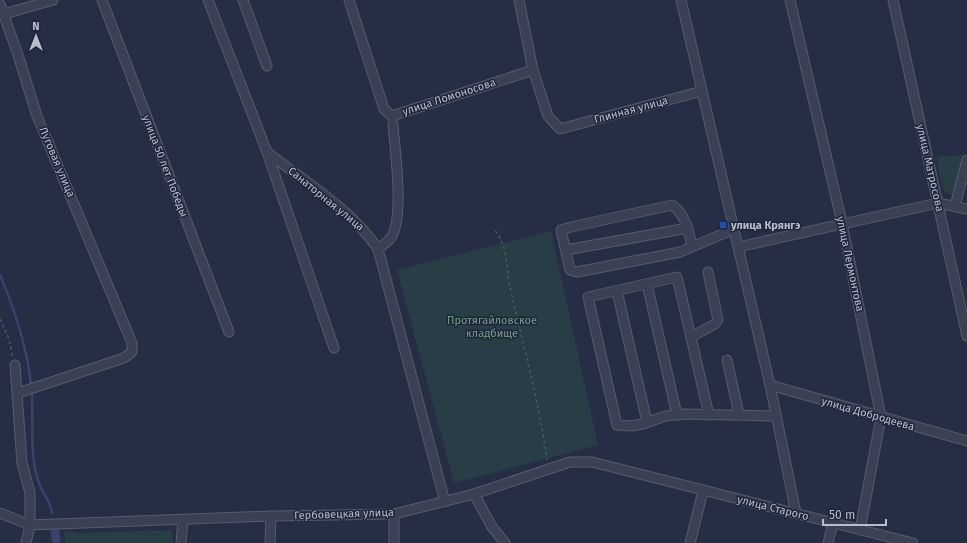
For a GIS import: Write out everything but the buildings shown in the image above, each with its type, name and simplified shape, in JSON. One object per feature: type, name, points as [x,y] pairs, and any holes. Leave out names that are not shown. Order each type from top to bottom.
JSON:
[{"type":"street","points":[[4,14],[53,0]]},
{"type":"street","name":"улица 50 лет Победы","points":[[102,0],[229,332]]},
{"type":"street","points":[[208,0],[267,152],[334,348]]},
{"type":"street","points":[[243,0],[267,66]]},
{"type":"street","name":"улица Ломоносова","points":[[349,0],[384,109],[392,116],[533,70]]},
{"type":"street","points":[[519,0],[533,70]]},
{"type":"street","points":[[681,0],[770,385],[796,513]]},
{"type":"street","name":"улица Лермонтова","points":[[790,0],[842,223],[881,418],[860,530]]},
{"type":"street","name":"улица Матросова","points":[[893,0],[967,336]]},
{"type":"street","name":"Луговая улица","points":[[0,4],[37,116],[132,343],[132,352],[124,358],[18,393]]},
{"type":"street","name":"Глинная улица","points":[[533,70],[548,116],[560,129],[702,91]]},
{"type":"street","points":[[378,249],[392,237],[397,216],[397,170],[392,124]]},
{"type":"street","name":"Санаторная улица","points":[[267,152],[367,232],[378,249],[445,502]]},
{"type":"street","points":[[955,206],[967,160]]},
{"type":"street","points":[[738,247],[938,203],[967,209]]},
{"type":"street","points":[[692,247],[688,228],[679,211],[672,206],[571,226],[561,230],[570,270],[577,272],[680,252],[692,247],[734,229]]},
{"type":"street","points":[[566,250],[688,228]]},
{"type":"street","points":[[691,337],[715,324],[718,320],[708,272]]},
{"type":"street","points":[[709,414],[677,277],[588,297],[617,425],[631,426],[665,416],[677,415],[739,414],[776,416]]},
{"type":"street","points":[[647,284],[677,415]]},
{"type":"street","points":[[617,291],[647,422]]},
{"type":"street","points":[[727,360],[739,414]]},
{"type":"street","points":[[15,366],[22,463],[30,493],[30,525],[26,543]]},
{"type":"street","name":"улица Добродеева","points":[[770,385],[881,418],[967,441]]},
{"type":"street","name":"Гербовецкая улица","points":[[0,512],[30,525],[271,516],[394,514],[474,494],[570,462],[592,462],[703,491]]},
{"type":"street","points":[[690,543],[703,491]]},
{"type":"street","name":"улица Старого","points":[[703,491],[913,543]]},
{"type":"street","points":[[474,494],[492,527],[505,543]]},
{"type":"street","points":[[394,514],[394,543]]},
{"type":"street","points":[[270,543],[271,516]]},
{"type":"street","points":[[181,543],[183,520]]},
{"type":"street","points":[[828,543],[833,523]]},
{"type":"path","points":[[495,231],[500,236],[504,251],[510,285],[542,418],[549,469]]},
{"type":"path","points":[[0,319],[9,339],[15,366]]},
{"type":"green space","points":[[964,155],[955,191],[951,195],[947,193],[941,184],[937,157]]},
{"type":"green space","name":"Протягайловское кладбище","points":[[551,231],[598,445],[454,483],[397,270]]},
{"type":"green space","points":[[64,530],[78,533],[172,530],[173,543],[65,543]]},
{"type":"waterway","points":[[0,275],[22,335],[29,366],[35,471],[39,484],[50,504],[52,513]]},
{"type":"waterway","points":[[55,532],[56,539]]},
{"type":"waterway","points":[[56,539],[58,543]]},
{"type":"place","name":"улица Крянгэ","points":[[723,225]]}]
